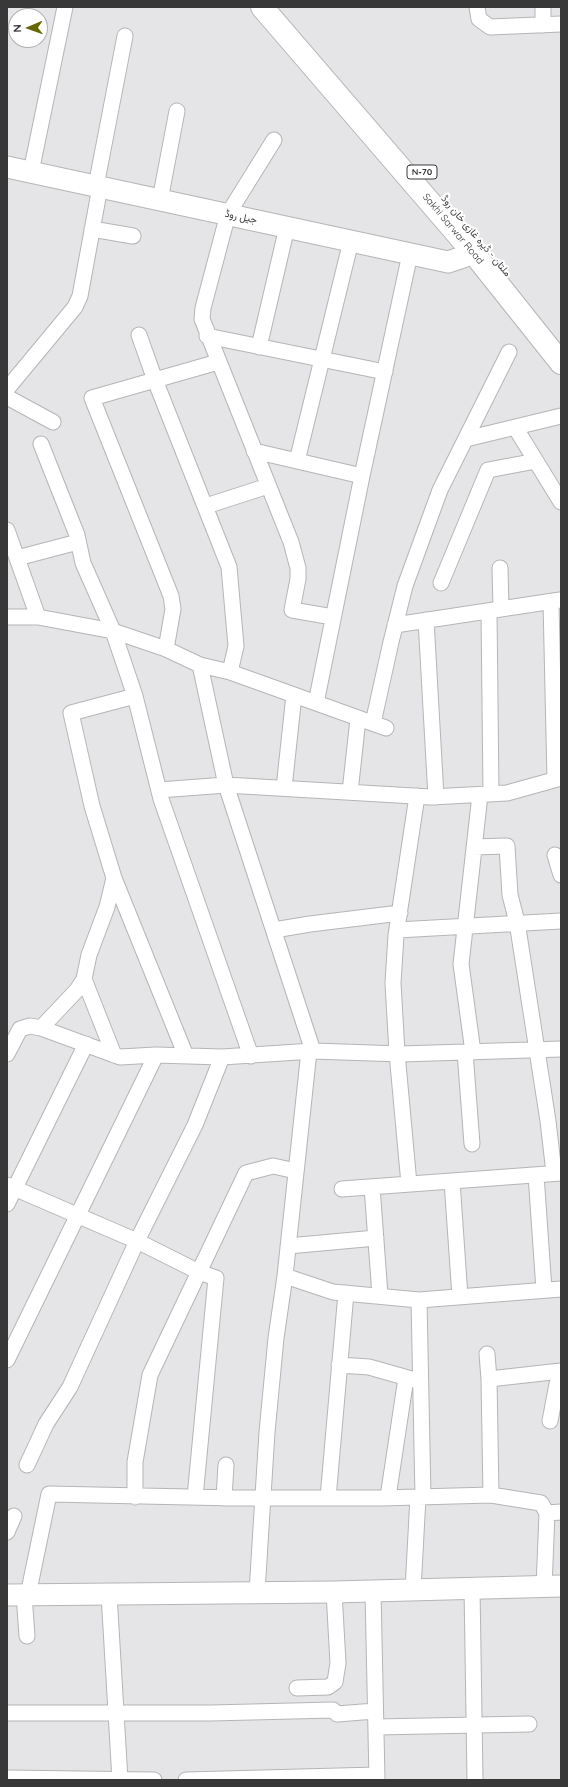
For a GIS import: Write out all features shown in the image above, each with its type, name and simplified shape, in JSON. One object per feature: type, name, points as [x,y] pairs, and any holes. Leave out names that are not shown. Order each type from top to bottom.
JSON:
[{"type":"highway","name":"Sakhi Sarwar Road","points":[[262,7],[337,84],[561,363]]},
{"type":"highway","name":"ملتان - ڈیرہ غازی خان روڈ","points":[[279,7],[337,84],[481,240],[561,340]]},
{"type":"street","points":[[31,172],[65,7]]},
{"type":"street","points":[[477,7],[479,19],[490,27],[561,24]]},
{"type":"street","points":[[543,7],[543,25]]},
{"type":"street","points":[[7,389],[75,307],[80,296],[125,36]]},
{"type":"street","points":[[160,200],[177,110]]},
{"type":"street","points":[[274,140],[228,214],[203,308],[202,319],[207,336],[291,542],[298,568],[298,579],[292,610],[333,617]]},
{"type":"street","name":"جیل روڈ","points":[[7,167],[448,262],[463,257],[471,250]]},
{"type":"street","points":[[259,347],[287,227]]},
{"type":"street","points":[[92,229],[133,236]]},
{"type":"street","points":[[297,461],[351,241]]},
{"type":"street","points":[[316,703],[362,476],[410,254]]},
{"type":"street","points":[[139,335],[155,380],[229,567],[232,582],[236,646],[230,672]]},
{"type":"street","points":[[207,336],[385,372]]},
{"type":"street","points":[[7,617],[38,617],[113,631],[166,650],[200,665],[230,672],[380,726],[395,625],[405,586],[440,490],[509,352]]},
{"type":"street","points":[[166,650],[172,609],[171,596],[92,398],[218,362]]},
{"type":"street","points":[[7,396],[53,422]]},
{"type":"street","points":[[466,439],[561,416]]},
{"type":"street","points":[[515,427],[561,502]]},
{"type":"street","points":[[42,444],[66,504],[83,563],[113,631],[135,696],[159,790],[251,1056]]},
{"type":"street","points":[[254,451],[362,476]]},
{"type":"street","points":[[441,583],[488,470],[536,461]]},
{"type":"street","points":[[206,506],[268,486]]},
{"type":"street","points":[[7,530],[38,617]]},
{"type":"street","points":[[17,558],[78,542]]},
{"type":"street","points":[[472,1144],[469,1052],[461,964],[474,847],[486,794],[495,610],[500,568]]},
{"type":"street","points":[[159,790],[226,785],[436,797],[508,793],[558,779],[556,601],[395,625]]},
{"type":"street","points":[[426,620],[436,797]]},
{"type":"street","points":[[200,665],[226,785],[274,930],[311,1051],[285,1276],[276,1338],[262,1498],[257,1592]]},
{"type":"street","points":[[284,788],[294,695]]},
{"type":"street","points":[[135,696],[71,713],[92,806],[114,878],[186,1056]]},
{"type":"street","points":[[350,792],[358,719]]},
{"type":"street","points":[[408,1184],[397,1054],[393,982],[397,930],[417,796]]},
{"type":"street","points":[[342,1189],[558,1173],[536,1050],[517,922],[510,895],[507,846],[474,847]]},
{"type":"street","points":[[555,855],[561,875]]},
{"type":"street","points":[[42,1028],[77,990],[84,979],[89,955],[107,907],[114,878]]},
{"type":"street","points":[[274,930],[400,912]]},
{"type":"street","points":[[397,930],[517,922],[561,921]]},
{"type":"street","points":[[84,979],[114,1055]]},
{"type":"street","points":[[7,1054],[20,1029],[30,1026],[42,1028],[120,1057],[156,1055],[222,1057],[311,1051],[397,1054],[561,1050]]},
{"type":"street","points":[[7,1204],[11,1187],[86,1044]]},
{"type":"street","points":[[7,1360],[76,1216],[156,1055]]},
{"type":"street","points":[[27,1465],[46,1424],[70,1387],[136,1241],[195,1125],[222,1057]]},
{"type":"street","points":[[134,1497],[136,1462],[150,1375],[246,1174],[273,1166],[296,1171]]},
{"type":"street","points":[[536,1175],[544,1290]]},
{"type":"street","points":[[452,1181],[460,1297]]},
{"type":"street","points":[[11,1187],[136,1241],[199,1272],[216,1278],[195,1497]]},
{"type":"street","points":[[372,1187],[380,1295]]},
{"type":"street","points":[[288,1246],[376,1238]]},
{"type":"street","points":[[285,1276],[334,1292],[380,1295],[419,1300],[561,1289]]},
{"type":"street","points":[[328,1498],[346,1293]]},
{"type":"street","points":[[413,1590],[420,1497],[422,1382],[419,1300]]},
{"type":"street","points":[[487,1354],[489,1379],[491,1495]]},
{"type":"street","points":[[339,1365],[369,1367],[422,1382]]},
{"type":"street","points":[[489,1379],[561,1371]]},
{"type":"street","points":[[550,1421],[557,1384],[561,1374]]},
{"type":"street","points":[[388,1498],[406,1378]]},
{"type":"street","points":[[224,1498],[226,1465]]},
{"type":"street","points":[[20,1595],[334,1592],[552,1586],[554,1512],[541,1503],[491,1495],[388,1498],[224,1498],[49,1494],[20,1595],[27,1636]]},
{"type":"street","points":[[7,1532],[14,1516]]},
{"type":"street","points":[[472,1588],[475,1780]]},
{"type":"street","points":[[186,1780],[377,1778],[374,1591]]},
{"type":"street","points":[[296,1688],[328,1687],[336,1682],[338,1663],[334,1592]]},
{"type":"street","points":[[109,1594],[120,1780]]},
{"type":"street","points":[[7,1713],[332,1710],[337,1714],[376,1711]]},
{"type":"street","points":[[376,1727],[529,1724]]},
{"type":"street","points":[[7,1778],[154,1780]]}]
